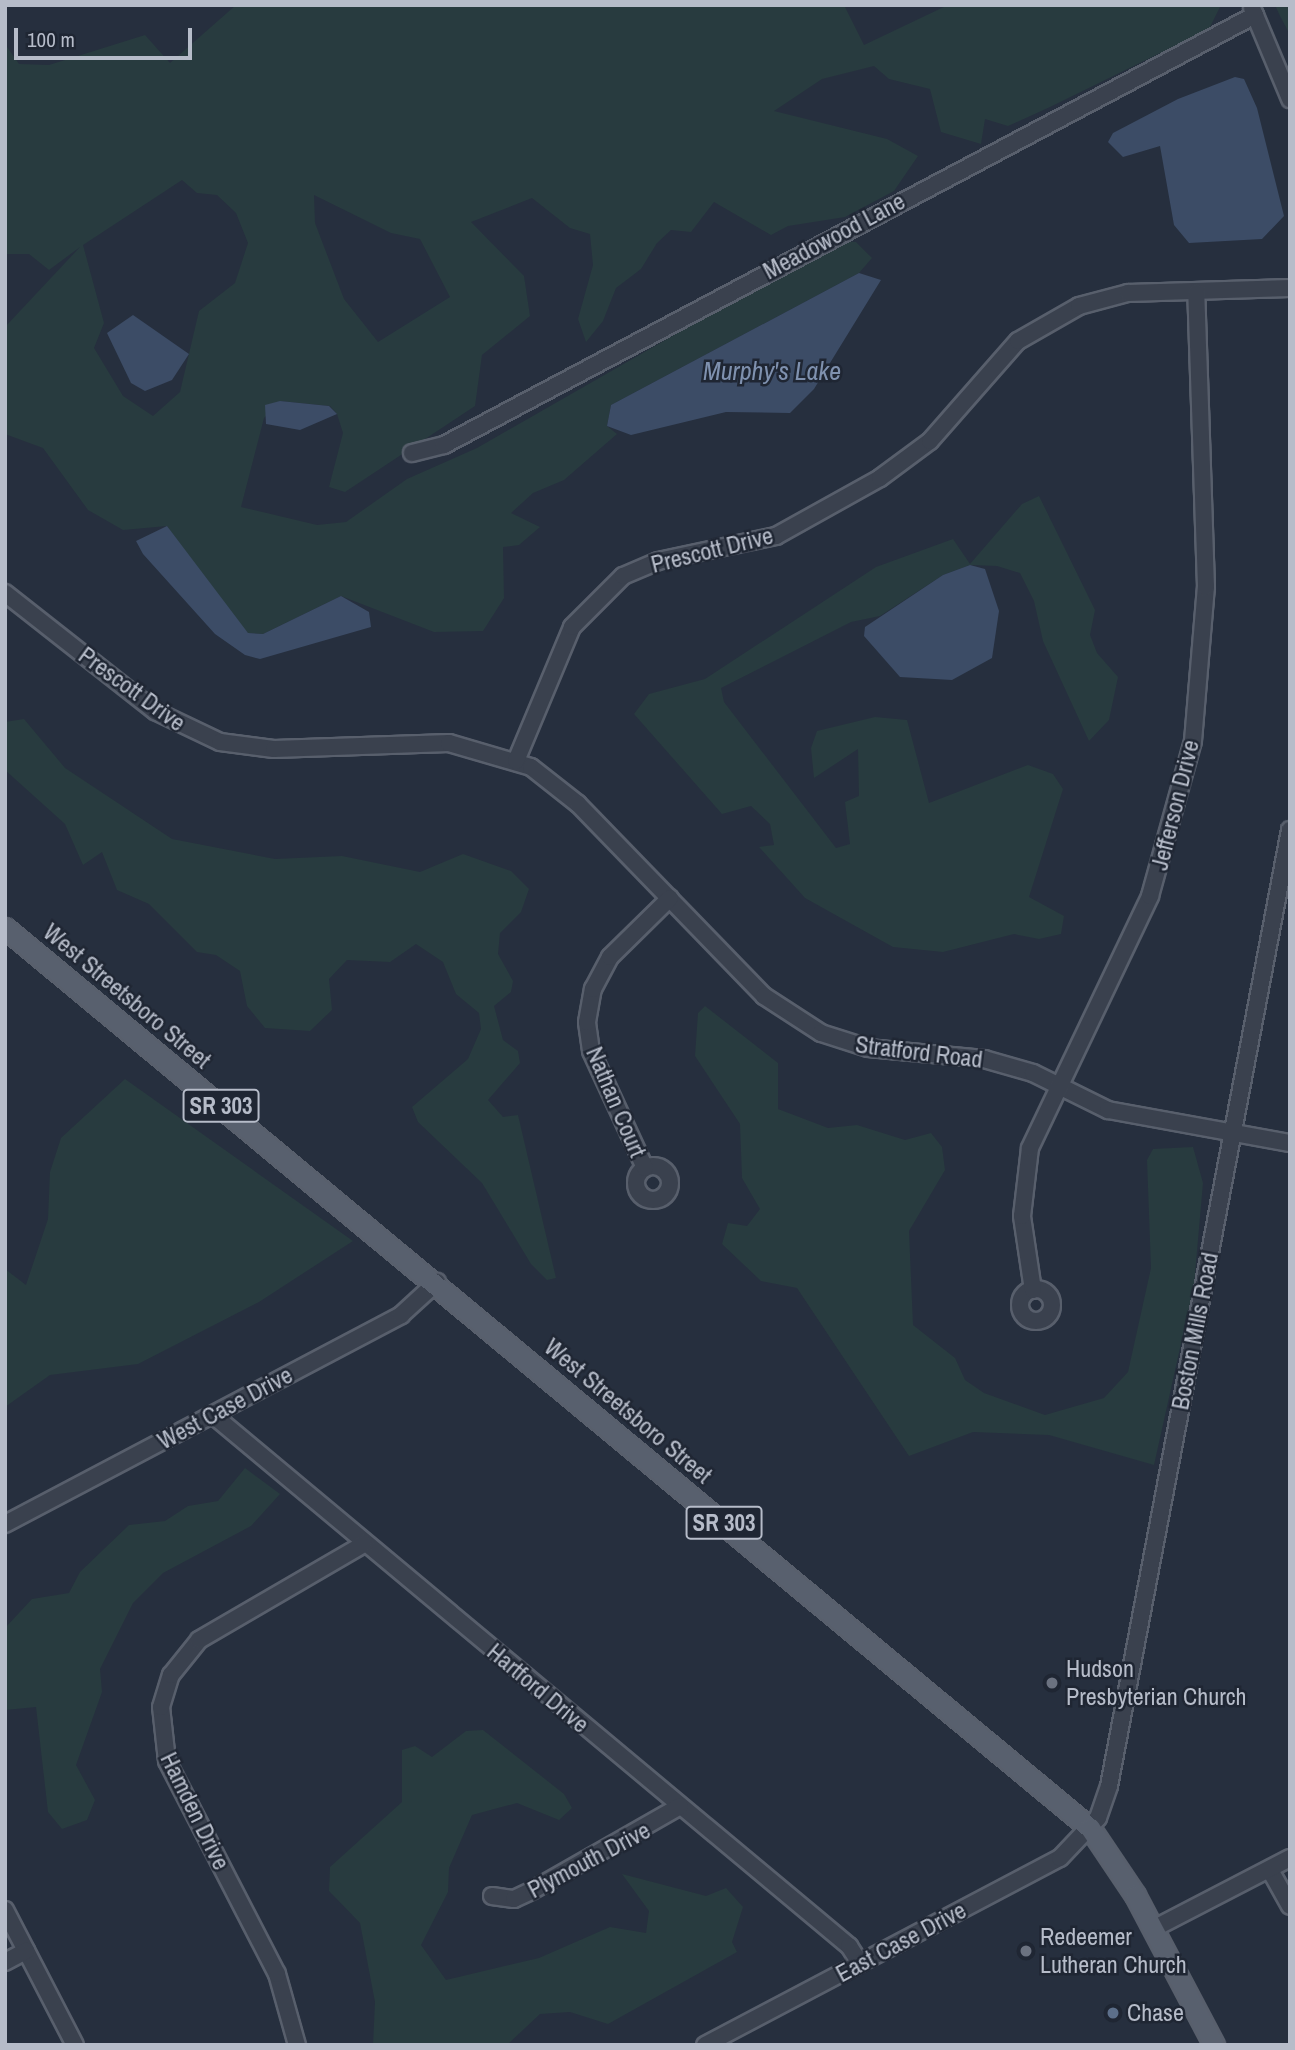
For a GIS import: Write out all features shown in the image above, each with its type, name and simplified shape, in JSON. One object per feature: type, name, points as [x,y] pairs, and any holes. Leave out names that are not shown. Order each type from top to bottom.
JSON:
[{"type":"main road","name":"West Streetsboro Street","points":[[5,928],[437,1282],[1090,1828],[1153,1929],[1214,2045]]},
{"type":"street","points":[[1253,10],[1290,99]]},
{"type":"street","name":"Meadowood Lane","points":[[412,453],[444,444],[1253,10]]},
{"type":"street","name":"Prescott Drive","points":[[5,593],[155,711],[219,742],[274,749],[449,743],[516,761],[562,646],[608,587],[658,561],[776,536],[880,478],[930,441],[1009,349],[1048,320],[1112,296],[1290,288]]},
{"type":"street","name":"Jefferson Drive","points":[[1033,1290],[1023,1249],[1023,1188],[1030,1148],[1056,1087],[1145,908],[1190,758],[1206,587],[1196,292]]},
{"type":"street","name":"Stratford Road","points":[[516,761],[564,791],[764,996],[821,1033],[868,1048],[984,1059],[1108,1110],[1231,1136],[1290,1143]]},
{"type":"street","name":"Boston Mills Road","points":[[1090,1828],[1110,1786],[1290,830]]},
{"type":"street","name":"Nathan Court","points":[[645,1168],[591,1052],[587,1022],[593,989],[610,957],[670,898]]},
{"type":"street","name":"West Case Drive","points":[[5,1524],[408,1311],[437,1282]]},
{"type":"street","name":"Hartford Drive","points":[[213,1415],[364,1544],[849,1946],[860,1963]]},
{"type":"street","name":"Hamden Drive","points":[[297,2045],[277,1974],[167,1760],[161,1707],[171,1675],[200,1640],[364,1544]]},
{"type":"street","name":"Plymouth Drive","points":[[492,1896],[514,1899],[533,1890],[680,1806]]},
{"type":"street","name":"East Case Drive","points":[[705,2045],[1060,1858],[1090,1828]]},
{"type":"street","points":[[1153,1929],[1290,1858]]},
{"type":"street","points":[[1270,1870],[1290,1906]]},
{"type":"street","points":[[5,1910],[75,2045]]},
{"type":"street","points":[[5,1962],[26,1951]]},
{"type":"green space","points":[[236,5],[844,5],[864,45],[948,5],[1221,5],[1209,29],[1050,107],[1008,126],[985,119],[981,144],[941,132],[930,89],[889,79],[874,66],[822,79],[774,111],[887,139],[918,156],[894,191],[845,217],[788,226],[771,235],[714,202],[691,232],[671,230],[657,243],[641,269],[616,288],[603,321],[586,342],[578,319],[593,265],[590,234],[570,228],[532,198],[471,222],[524,276],[530,316],[482,355],[475,406],[345,492],[329,487],[343,433],[337,414],[330,406],[280,401],[264,418],[241,507],[317,525],[346,522],[407,479],[477,448],[838,241],[856,242],[872,258],[859,273],[611,405],[607,426],[617,434],[564,480],[533,493],[511,513],[540,527],[519,545],[503,547],[504,598],[483,631],[434,632],[341,596],[263,634],[248,633],[224,610],[167,526],[123,530],[88,510],[43,448],[5,434],[5,327],[80,247],[49,270],[29,254],[5,254],[5,44],[19,64],[49,65],[145,35],[170,63]],"holes":[[[182,180],[197,193],[217,195],[236,213],[248,243],[235,283],[199,311],[180,392],[153,416],[123,396],[94,348],[104,323],[83,245]],[[314,195],[391,233],[420,239],[450,297],[378,342],[344,299],[315,223]]]},
{"type":"green space","points":[[1275,5],[1290,5],[1290,35],[1280,16]]},
{"type":"green space","points":[[1039,496],[1095,610],[1090,635],[1097,653],[1118,677],[1109,720],[1089,741],[1043,641],[1034,601],[1020,573],[997,566],[970,565],[943,575],[880,616],[851,622],[721,688],[724,702],[836,848],[850,844],[845,802],[859,796],[858,749],[814,778],[811,748],[817,731],[875,717],[907,720],[929,803],[1028,765],[1053,774],[1063,789],[1029,897],[1064,916],[1061,934],[1039,939],[1014,934],[943,952],[893,947],[805,898],[759,847],[774,845],[770,824],[751,806],[722,814],[634,714],[649,694],[705,679],[876,567],[953,539],[970,564],[1022,504]]},
{"type":"green space","points":[[24,719],[65,768],[172,839],[275,859],[342,856],[420,872],[463,854],[511,871],[529,889],[521,912],[500,933],[498,954],[513,981],[511,992],[494,1006],[503,1040],[518,1051],[520,1063],[488,1100],[503,1117],[518,1115],[556,1278],[547,1280],[531,1264],[482,1183],[418,1122],[412,1107],[468,1059],[481,1029],[479,1013],[456,994],[443,962],[416,944],[390,962],[347,960],[329,979],[332,1010],[310,1031],[265,1028],[247,1006],[240,971],[216,955],[197,952],[149,904],[117,890],[102,852],[83,865],[65,824],[5,770],[5,722]]},
{"type":"green space","points":[[705,1006],[778,1063],[778,1109],[828,1128],[857,1125],[905,1140],[931,1133],[942,1147],[945,1170],[909,1231],[913,1325],[955,1358],[965,1380],[984,1393],[1045,1415],[1104,1398],[1128,1372],[1151,1268],[1147,1160],[1153,1149],[1193,1147],[1203,1183],[1194,1285],[1154,1465],[1049,1435],[973,1432],[909,1456],[797,1288],[761,1281],[722,1244],[728,1223],[747,1226],[760,1209],[742,1178],[740,1124],[695,1056],[698,1013]]},
{"type":"green space","points":[[125,1079],[353,1241],[259,1302],[138,1364],[50,1375],[5,1407],[5,1269],[26,1285],[48,1219],[50,1172],[61,1138]]},
{"type":"green space","points":[[245,1468],[280,1494],[251,1526],[163,1573],[133,1603],[100,1669],[102,1692],[76,1765],[95,1800],[87,1820],[62,1829],[48,1812],[36,1707],[5,1710],[5,1628],[32,1599],[69,1593],[80,1572],[129,1525],[165,1521],[188,1506],[218,1501]]},
{"type":"green space","points":[[483,1730],[564,1794],[572,1808],[559,1820],[517,1803],[472,1815],[449,1868],[448,1892],[421,1945],[446,1980],[539,1958],[610,1927],[646,1933],[649,1911],[622,1874],[706,1896],[726,1888],[743,1907],[732,1942],[737,1952],[608,2024],[570,2012],[540,2014],[507,2045],[373,2045],[375,2002],[360,1923],[329,1891],[330,1867],[402,1802],[402,1750],[415,1746],[432,1757],[466,1731]]},
{"type":"water","points":[[1235,77],[1244,79],[1257,108],[1284,216],[1262,239],[1189,243],[1174,225],[1160,146],[1123,157],[1108,142],[1113,133],[1178,99]]},
{"type":"water","name":"Murphy's Lake","points":[[859,273],[881,280],[814,389],[790,413],[726,412],[631,435],[607,426],[611,405]]},
{"type":"water","points":[[133,315],[189,354],[172,380],[145,391],[131,383],[107,333]]},
{"type":"water","points":[[280,401],[329,406],[337,414],[300,430],[266,424],[265,405]]},
{"type":"water","points":[[167,526],[248,633],[263,634],[341,596],[369,612],[371,627],[260,659],[245,655],[215,634],[143,554],[136,541]]},
{"type":"water","points":[[970,565],[985,569],[999,611],[992,658],[952,680],[900,677],[864,636],[865,627],[943,575]]},
{"type":"place","name":"Hudson Presbyterian Church","points":[[1052,1683]]},
{"type":"place","name":"Redeemer Lutheran Church","points":[[1026,1951]]},
{"type":"place","name":"Chase","points":[[1113,2013]]}]
